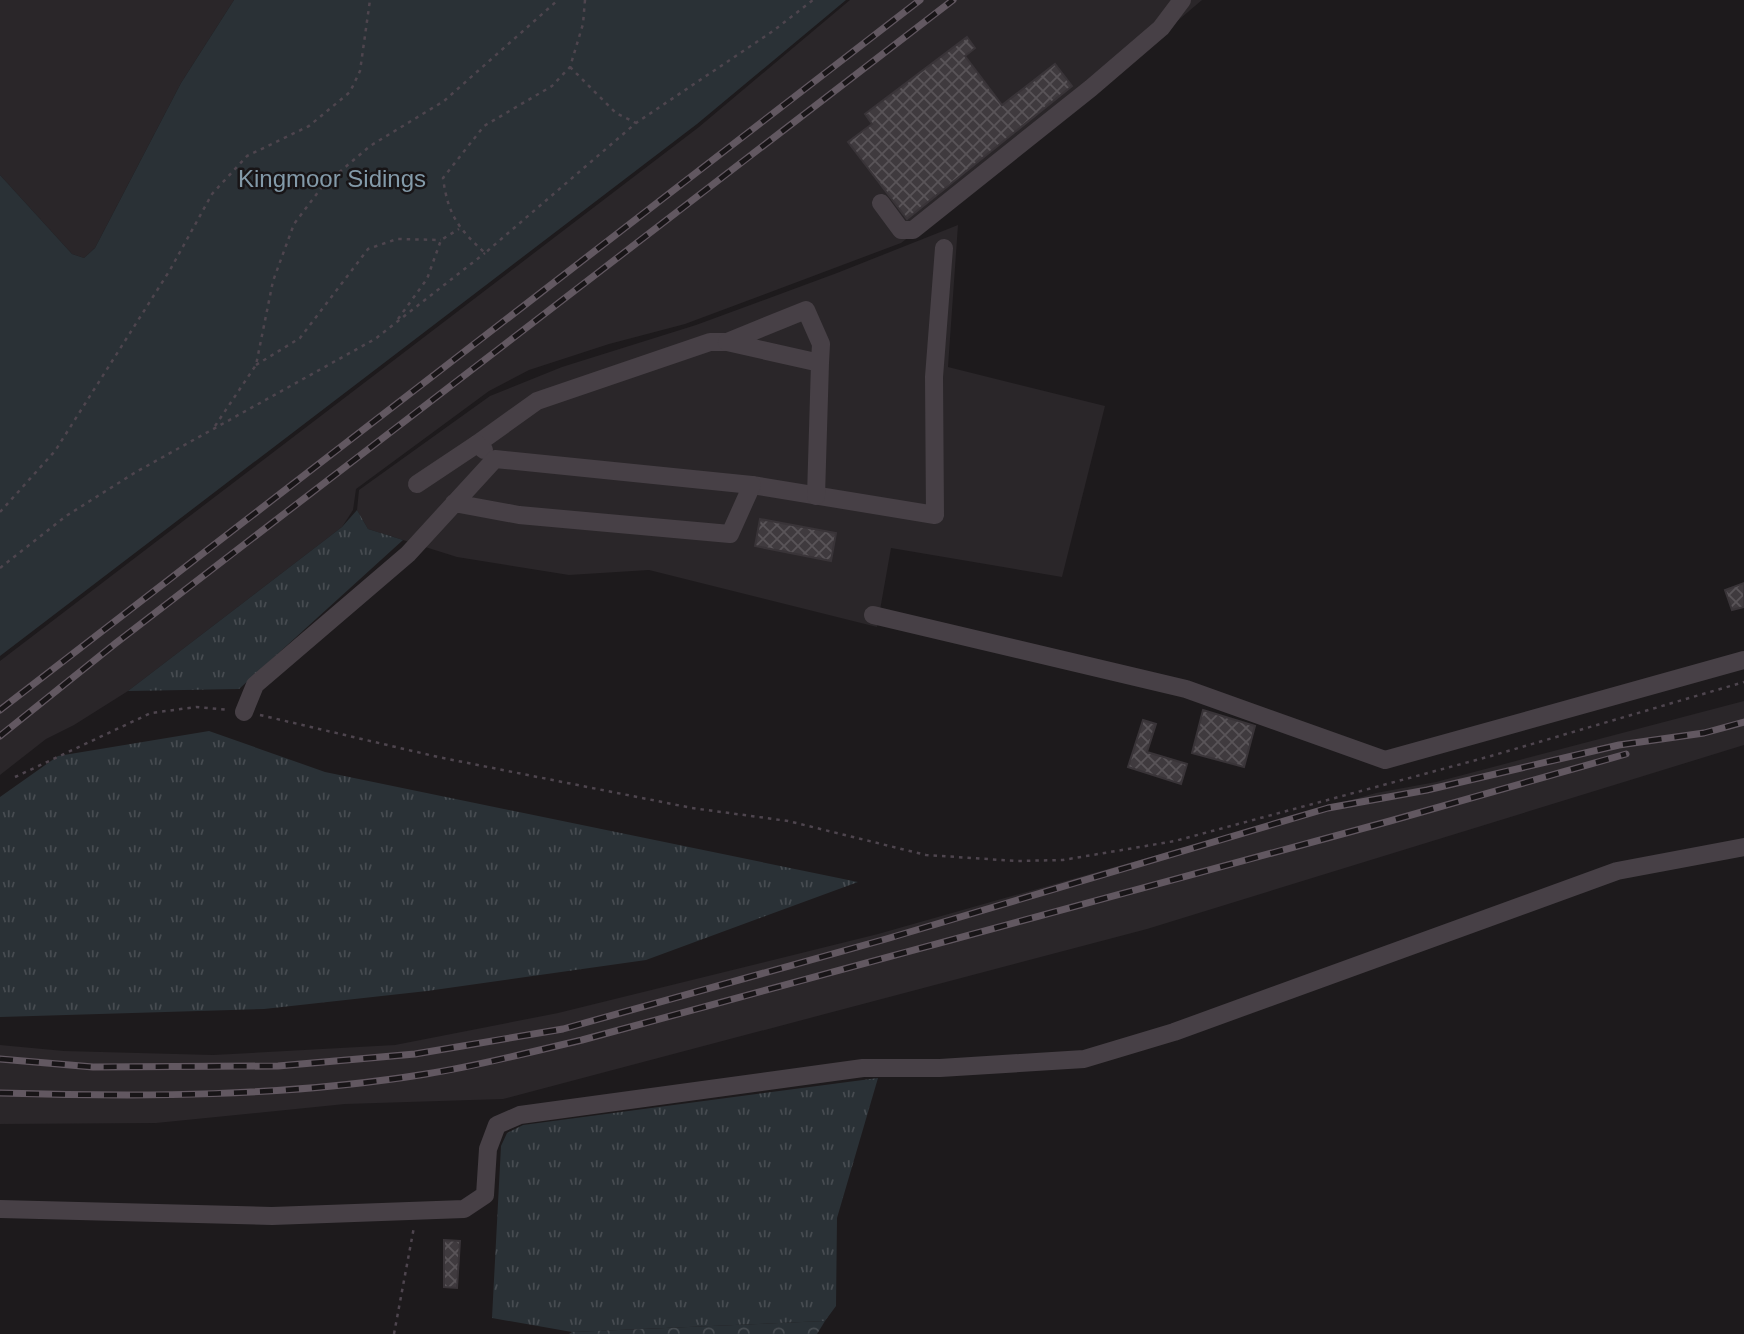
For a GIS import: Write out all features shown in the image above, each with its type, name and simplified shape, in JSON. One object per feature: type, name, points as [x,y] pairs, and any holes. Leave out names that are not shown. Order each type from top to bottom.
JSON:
[{"type":"street","points":[[881,203],[901,230],[914,230],[1091,88],[1161,28],[1182,0]]},
{"type":"street","points":[[477,444],[495,459],[752,485],[935,515],[934,377],[944,248]]},
{"type":"street","points":[[727,342],[806,310],[821,344],[816,496]]},
{"type":"street","points":[[417,484],[537,401],[710,342],[727,342],[820,363]]},
{"type":"street","points":[[244,712],[255,685],[408,554],[495,459]]},
{"type":"street","points":[[454,503],[519,515],[730,534],[752,485]]},
{"type":"street","points":[[873,615],[1186,689],[1385,760],[1744,660]]},
{"type":"street","points":[[0,1209],[272,1216],[464,1209],[485,1195],[488,1149],[497,1125],[520,1115],[863,1068],[940,1068],[1084,1059],[1174,1032],[1618,871],[1744,847]]},
{"type":"path","points":[[0,512],[55,451],[170,270],[212,194],[247,156],[309,126],[350,92],[360,71],[370,0]]},
{"type":"path","points":[[213,428],[256,365],[273,282],[294,224],[322,187],[370,146],[444,101],[558,0]]},
{"type":"path","points":[[485,253],[459,229],[445,198],[443,178],[484,126],[552,86],[570,67],[583,24],[585,0]]},
{"type":"path","points":[[0,568],[66,516],[213,428],[375,339],[485,253],[636,123],[773,31],[813,0]]},
{"type":"path","points":[[570,67],[616,113],[636,123]]},
{"type":"path","points":[[256,365],[300,338],[368,249],[397,239],[441,240],[459,229]]},
{"type":"path","points":[[396,322],[427,279],[441,240]]},
{"type":"path","points":[[15,777],[151,713],[196,707],[244,712],[438,757],[625,794],[788,821],[926,855],[1017,861],[1063,860],[1175,841],[1491,757],[1744,682]]},
{"type":"path","points":[[394,1334],[417,1210]]},
{"type":"shaded area","points":[[0,0],[234,0],[181,83],[95,248],[84,258],[72,254],[0,175]]},
{"type":"shaded area","points":[[850,0],[1202,0],[1040,138],[901,243],[685,324],[609,344],[529,370],[489,391],[356,489],[353,510],[342,527],[128,691],[46,739],[0,775],[0,661],[699,127]]},
{"type":"shaded area","points":[[958,225],[948,367],[1105,406],[1062,577],[891,548],[877,627],[649,570],[569,575],[457,557],[368,529],[357,510],[359,490],[490,396],[562,367],[696,325]]},
{"type":"shaded area","points":[[1744,701],[1744,745],[1147,929],[503,1099],[345,1104],[156,1123],[0,1124],[0,1045],[64,1051],[213,1055],[395,1045],[558,1013],[878,934],[1376,793],[1436,782]]},
{"type":"green space","name":"Kingmoor Sidings","points":[[234,0],[846,0],[697,124],[0,656],[0,175],[72,254],[84,258],[95,248],[181,83]]},
{"type":"green space","points":[[357,510],[368,529],[403,540],[239,689],[128,691],[342,527]]},
{"type":"green space","points":[[209,731],[325,772],[858,882],[646,960],[427,991],[264,1009],[0,1017],[0,797],[58,756]]},
{"type":"green space","points":[[878,1078],[837,1218],[836,1306],[825,1321],[572,1332],[492,1318],[501,1146],[507,1133],[523,1125]]},
{"type":"green space","points":[[825,1321],[817,1334],[569,1334],[572,1332]]},
{"type":"building","points":[[967,37],[975,48],[965,56],[1002,105],[1055,64],[1072,86],[907,219],[848,142],[872,124],[865,114]]},
{"type":"building","points":[[760,519],[836,533],[831,561],[755,546]]},
{"type":"building","points":[[1744,583],[1744,607],[1732,610],[1725,590]]},
{"type":"building","points":[[1203,710],[1255,726],[1244,767],[1192,753]]},
{"type":"building","points":[[1143,720],[1156,724],[1147,752],[1187,764],[1181,784],[1128,767]]},
{"type":"building","points":[[444,1240],[460,1241],[457,1288],[444,1287]]},
{"type":"railway","points":[[0,710],[920,0]]},
{"type":"railway","points":[[0,736],[116,643],[953,0]]},
{"type":"railway","points":[[0,1059],[93,1067],[278,1066],[415,1054],[563,1029],[886,939],[1328,808],[1427,790],[1619,745],[1704,733],[1744,722]]},
{"type":"railway","points":[[0,1093],[160,1095],[267,1091],[373,1082],[465,1067],[582,1040],[1390,821],[1626,754]]}]
